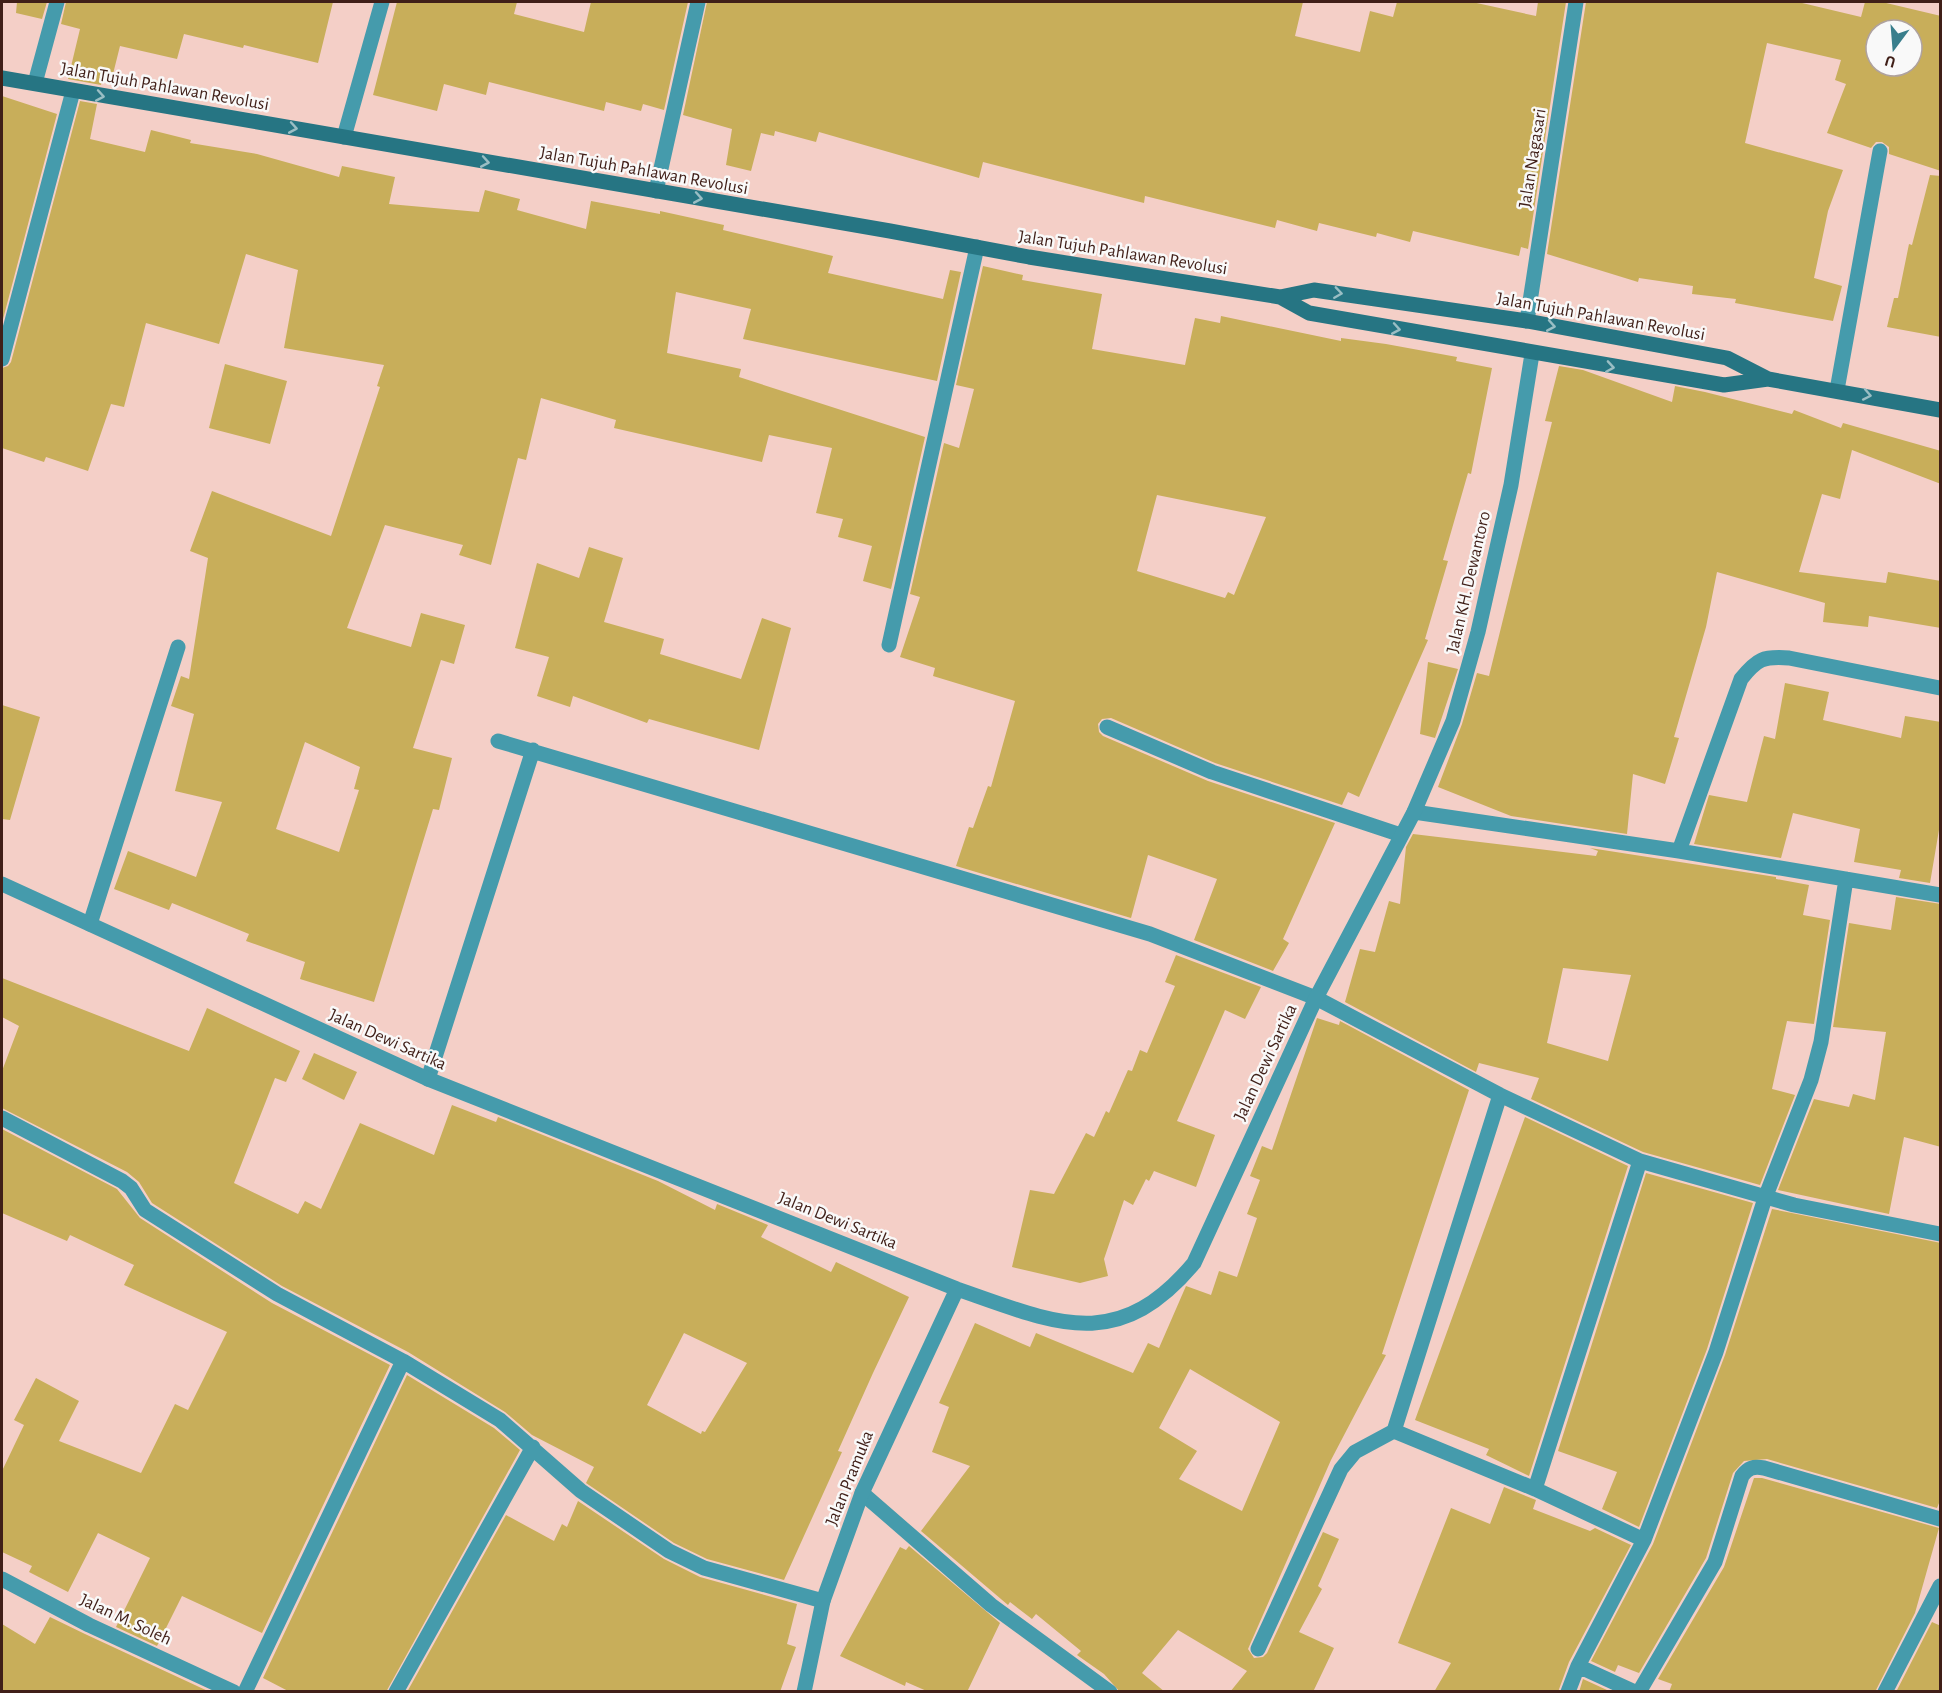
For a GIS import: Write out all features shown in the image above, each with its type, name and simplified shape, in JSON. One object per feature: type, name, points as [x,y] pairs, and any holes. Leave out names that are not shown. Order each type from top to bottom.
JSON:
[{"type":"main road","name":"Jalan Tujuh Pahlawan Revolusi","points":[[2,78],[977,247],[1280,297],[1310,314],[1532,354],[1724,386],[1768,379]]},
{"type":"main road","name":"Jalan Tujuh Pahlawan Revolusi","points":[[1280,297],[1314,290],[1527,321],[1727,358],[1768,379],[1941,410]]},
{"type":"street","points":[[35,83],[57,2]]},
{"type":"street","points":[[344,137],[382,2]]},
{"type":"street","points":[[656,191],[698,2]]},
{"type":"street","name":"Jalan Nagasari","points":[[1527,321],[1576,2]]},
{"type":"street","points":[[2,359],[73,91]]},
{"type":"street","points":[[1837,390],[1880,152]]},
{"type":"street","points":[[889,645],[977,247]]},
{"type":"street","name":"Jalan KH. Dewantoro","points":[[1414,812],[1453,721],[1478,632],[1510,485],[1532,354]]},
{"type":"street","points":[[90,924],[178,647]]},
{"type":"street","points":[[1679,850],[1741,680],[1755,662],[1772,657],[1789,658],[1941,688]]},
{"type":"street","points":[[1107,727],[1212,772],[1401,836]]},
{"type":"street","points":[[498,741],[1150,934],[1316,998],[1500,1095],[1640,1161],[1765,1198],[1941,1234]]},
{"type":"street","points":[[428,1078],[533,750]]},
{"type":"street","points":[[1414,812],[1679,850],[1809,875],[1941,895]]},
{"type":"street","name":"Jalan Dewi Sartika","points":[[2,884],[428,1078],[957,1288],[1040,1318],[1095,1325],[1138,1313],[1174,1287],[1194,1263],[1316,998],[1414,812]]},
{"type":"street","points":[[1568,1692],[1578,1666],[1644,1540],[1716,1352],[1765,1198],[1811,1080],[1818,1051],[1846,879]]},
{"type":"street","points":[[1258,1649],[1341,1469],[1355,1452],[1394,1431],[1500,1095]]},
{"type":"street","points":[[2,1118],[124,1182],[145,1210],[277,1294],[403,1361],[500,1420],[581,1491],[685,1560],[757,1584],[823,1601]]},
{"type":"street","points":[[1535,1489],[1640,1161]]},
{"type":"street","name":"Jalan Pramuka","points":[[804,1692],[823,1601],[862,1493],[957,1288]]},
{"type":"street","points":[[245,1692],[403,1361]]},
{"type":"street","points":[[1394,1431],[1535,1489],[1644,1540]]},
{"type":"street","points":[[396,1692],[533,1447]]},
{"type":"street","points":[[1578,1666],[1637,1692],[1715,1562],[1742,1476],[1747,1469],[1754,1466],[1941,1519]]},
{"type":"street","points":[[862,1493],[991,1605],[1110,1692]]},
{"type":"street","name":"Jalan M. Soleh","points":[[2,1579],[89,1624],[234,1692]]},
{"type":"street","points":[[1885,1692],[1941,1586]]},
{"type":"building","points":[[17,2],[47,2],[42,19],[16,13]]},
{"type":"building","points":[[66,2],[333,2],[318,63],[244,45],[243,48],[184,34],[177,59],[120,46],[112,78],[103,75],[101,85],[68,79],[80,29],[61,24]]},
{"type":"building","points":[[397,2],[517,2],[514,14],[584,32],[591,2],[688,2],[664,110],[643,104],[641,111],[606,102],[604,111],[489,82],[486,95],[444,84],[437,111],[373,95]]},
{"type":"building","points":[[707,2],[1303,2],[1295,36],[1360,52],[1370,11],[1393,17],[1397,2],[1472,2],[1536,16],[1538,2],[1566,2],[1528,249],[1521,247],[1519,256],[1413,231],[1410,242],[1377,233],[1376,237],[1319,223],[1317,231],[1277,220],[1275,228],[1145,196],[1144,203],[983,162],[979,178],[819,132],[816,142],[775,131],[774,136],[761,133],[751,171],[726,165],[732,129],[683,115]]},
{"type":"building","points":[[1586,2],[1798,2],[1861,17],[1865,2],[1882,2],[1941,16],[1941,171],[1889,154],[1889,147],[1882,142],[1876,142],[1871,148],[1827,133],[1846,84],[1835,80],[1841,60],[1767,43],[1745,143],[1843,170],[1828,211],[1814,278],[1842,286],[1833,321],[1735,303],[1736,299],[1692,294],[1693,286],[1639,278],[1638,282],[1547,254]]},
{"type":"building","points":[[2,96],[57,114],[2,323]]},
{"type":"building","points":[[80,101],[97,104],[90,139],[145,152],[151,130],[191,140],[190,143],[257,154],[339,177],[342,166],[395,177],[389,204],[479,212],[485,190],[520,199],[517,210],[586,229],[591,201],[660,214],[660,211],[724,225],[723,230],[833,256],[828,273],[943,299],[950,270],[961,272],[937,381],[743,339],[751,309],[676,292],[667,353],[741,369],[739,377],[925,437],[891,589],[863,581],[872,546],[838,537],[843,519],[816,513],[832,448],[769,435],[762,462],[614,428],[616,420],[541,398],[526,460],[518,458],[491,565],[459,555],[463,545],[385,525],[347,628],[411,647],[421,613],[465,625],[454,664],[441,660],[413,748],[452,758],[439,810],[433,809],[374,1002],[300,979],[305,962],[246,941],[249,934],[172,903],[169,910],[114,889],[128,851],[196,877],[222,802],[175,791],[194,714],[171,706],[181,676],[189,679],[208,558],[190,551],[212,491],[331,536],[380,387],[377,386],[384,365],[284,348],[298,270],[246,254],[219,344],[146,323],[124,407],[111,404],[88,471],[46,457],[44,462],[2,448],[2,368],[11,362]],"holes":[[[305,742],[360,767],[354,789],[359,790],[339,852],[276,829]]]},
{"type":"building","points":[[1930,175],[1941,176],[1941,337],[1887,327],[1894,298],[1898,298],[1909,244],[1912,245]]},
{"type":"building","points":[[983,266],[1023,275],[1022,280],[1102,294],[1092,349],[1185,365],[1195,318],[1220,323],[1221,316],[1341,341],[1341,338],[1386,344],[1457,357],[1456,361],[1492,368],[1471,474],[1468,473],[1443,560],[1448,561],[1425,639],[1428,640],[1359,797],[1348,792],[1342,805],[1215,763],[1111,718],[1102,719],[1098,724],[1099,732],[1103,736],[1208,781],[1335,823],[1283,939],[1289,943],[1273,971],[1194,940],[1217,879],[1148,855],[1131,918],[956,866],[969,827],[973,828],[988,786],[991,787],[1015,701],[933,676],[935,668],[900,657],[920,597],[910,594],[944,443],[959,448],[974,389],[956,385]],"holes":[[[1157,495],[1266,517],[1234,595],[1228,592],[1225,598],[1137,571]]]},
{"type":"building","points":[[225,364],[287,381],[270,444],[209,428]]},
{"type":"building","points":[[1559,366],[1583,370],[1672,402],[1675,386],[1792,414],[1794,410],[1841,428],[1843,423],[1941,451],[1941,484],[1852,450],[1840,499],[1822,494],[1799,572],[1886,583],[1888,572],[1941,581],[1941,628],[1869,616],[1868,627],[1823,622],[1825,603],[1717,572],[1706,627],[1674,737],[1679,738],[1665,784],[1633,774],[1627,834],[1511,816],[1438,787],[1462,724],[1477,673],[1489,676],[1552,422],[1545,421]]},
{"type":"building","points":[[589,547],[623,558],[604,622],[664,639],[660,654],[741,679],[762,618],[791,628],[759,750],[649,719],[647,723],[573,696],[570,707],[537,696],[549,657],[515,648],[537,563],[579,578]]},
{"type":"building","points":[[1428,662],[1458,669],[1435,738],[1420,734]]},
{"type":"building","points":[[1785,683],[1829,692],[1823,720],[1901,738],[1905,716],[1941,722],[1941,818],[1930,883],[1899,878],[1901,870],[1854,862],[1860,829],[1793,813],[1781,858],[1694,844],[1709,795],[1747,802],[1764,736],[1775,739]]},
{"type":"building","points":[[2,705],[40,717],[10,820],[2,819]]},
{"type":"building","points":[[1413,834],[1596,856],[1598,851],[1590,848],[1776,877],[1776,879],[1809,885],[1803,915],[1830,920],[1814,1024],[1787,1021],[1772,1089],[1795,1095],[1760,1185],[1643,1152],[1531,1099],[1539,1078],[1479,1063],[1476,1072],[1345,1002],[1360,949],[1375,952],[1389,901],[1400,904],[1406,847]],"holes":[[[1563,968],[1631,975],[1608,1061],[1547,1043]]]},
{"type":"building","points":[[1896,897],[1941,904],[1941,1147],[1904,1137],[1889,1214],[1778,1190],[1814,1099],[1849,1107],[1853,1094],[1875,1100],[1886,1032],[1833,1027],[1849,923],[1891,930]]},
{"type":"building","points":[[1176,955],[1261,987],[1245,1019],[1225,1010],[1177,1121],[1215,1135],[1196,1187],[1154,1171],[1149,1181],[1146,1179],[1133,1205],[1124,1200],[1104,1259],[1108,1276],[1080,1283],[1012,1267],[1030,1190],[1054,1194],[1086,1133],[1094,1137],[1106,1111],[1109,1113],[1128,1070],[1132,1071],[1140,1050],[1147,1053],[1175,986],[1165,982]]},
{"type":"building","points":[[2,978],[189,1051],[207,1008],[300,1051],[286,1082],[275,1078],[234,1183],[298,1214],[305,1201],[321,1209],[360,1123],[434,1155],[452,1105],[496,1122],[498,1117],[658,1181],[715,1210],[717,1204],[768,1225],[761,1237],[831,1272],[836,1262],[909,1297],[838,1451],[842,1452],[784,1580],[707,1559],[674,1543],[586,1483],[594,1467],[532,1435],[505,1412],[408,1352],[282,1286],[152,1203],[139,1182],[127,1172],[2,1108],[2,1071],[19,1026],[2,1017]],"holes":[[[684,1333],[747,1363],[705,1432],[702,1431],[701,1434],[647,1405]]]},
{"type":"building","points":[[1317,1018],[1339,1025],[1340,1021],[1469,1090],[1382,1354],[1386,1355],[1331,1460],[1248,1649],[1254,1658],[1263,1657],[1267,1653],[1323,1532],[1339,1539],[1318,1586],[1322,1589],[1299,1632],[1334,1648],[1313,1692],[1230,1692],[1247,1671],[1178,1630],[1142,1673],[1165,1692],[1120,1692],[1104,1674],[1077,1655],[1081,1651],[1036,1614],[1032,1619],[1010,1602],[1008,1605],[921,1531],[970,1466],[932,1452],[949,1407],[939,1403],[975,1323],[1030,1347],[1036,1333],[1133,1373],[1148,1343],[1159,1348],[1186,1286],[1211,1295],[1219,1271],[1237,1277],[1257,1218],[1247,1214],[1260,1180],[1250,1176],[1262,1146],[1272,1150]],"holes":[[[1190,1369],[1280,1422],[1242,1511],[1179,1479],[1197,1451],[1159,1428]]]},
{"type":"building","points":[[314,1053],[357,1072],[344,1100],[302,1079]]},
{"type":"building","points":[[1525,1117],[1628,1166],[1529,1476],[1486,1455],[1489,1449],[1415,1420]]},
{"type":"building","points":[[2,1129],[117,1189],[140,1218],[272,1303],[390,1365],[262,1633],[182,1596],[157,1646],[116,1627],[150,1558],[98,1533],[68,1592],[29,1572],[32,1566],[2,1552],[2,1471],[24,1425],[14,1420],[36,1378],[79,1401],[59,1441],[141,1473],[175,1404],[188,1410],[227,1332],[124,1285],[134,1265],[70,1235],[67,1241],[2,1213]]},
{"type":"building","points":[[1646,1173],[1753,1203],[1707,1349],[1639,1527],[1602,1509],[1617,1472],[1558,1451]]},
{"type":"building","points":[[1772,1209],[1941,1243],[1941,1498],[1937,1508],[1767,1459],[1744,1461],[1733,1473],[1706,1558],[1639,1673],[1618,1665],[1615,1672],[1591,1661],[1653,1544],[1725,1355]]},
{"type":"building","points":[[407,1375],[494,1428],[520,1450],[386,1692],[290,1692],[263,1678]]},
{"type":"building","points":[[1754,1478],[1762,1478],[1939,1528],[1915,1613],[1875,1692],[1669,1692],[1672,1684],[1658,1679],[1724,1567]]},
{"type":"building","points":[[1504,1487],[1536,1500],[1533,1509],[1590,1531],[1595,1528],[1631,1545],[1569,1662],[1558,1692],[1434,1692],[1451,1663],[1398,1643],[1451,1508],[1490,1524]]},
{"type":"building","points":[[578,1501],[664,1559],[700,1577],[797,1604],[787,1644],[796,1647],[780,1692],[407,1692],[506,1515],[554,1541],[562,1524],[567,1527]]},
{"type":"building","points":[[909,1546],[1000,1623],[967,1692],[929,1692],[906,1682],[905,1686],[840,1656],[900,1547],[906,1550]]},
{"type":"building","points":[[50,1617],[210,1692],[2,1692],[2,1624],[35,1644]]},
{"type":"building","points":[[1932,1622],[1941,1626],[1941,1692],[1896,1692]]},
{"type":"building","points":[[1583,1679],[1607,1690],[1607,1692],[1579,1692]]}]
